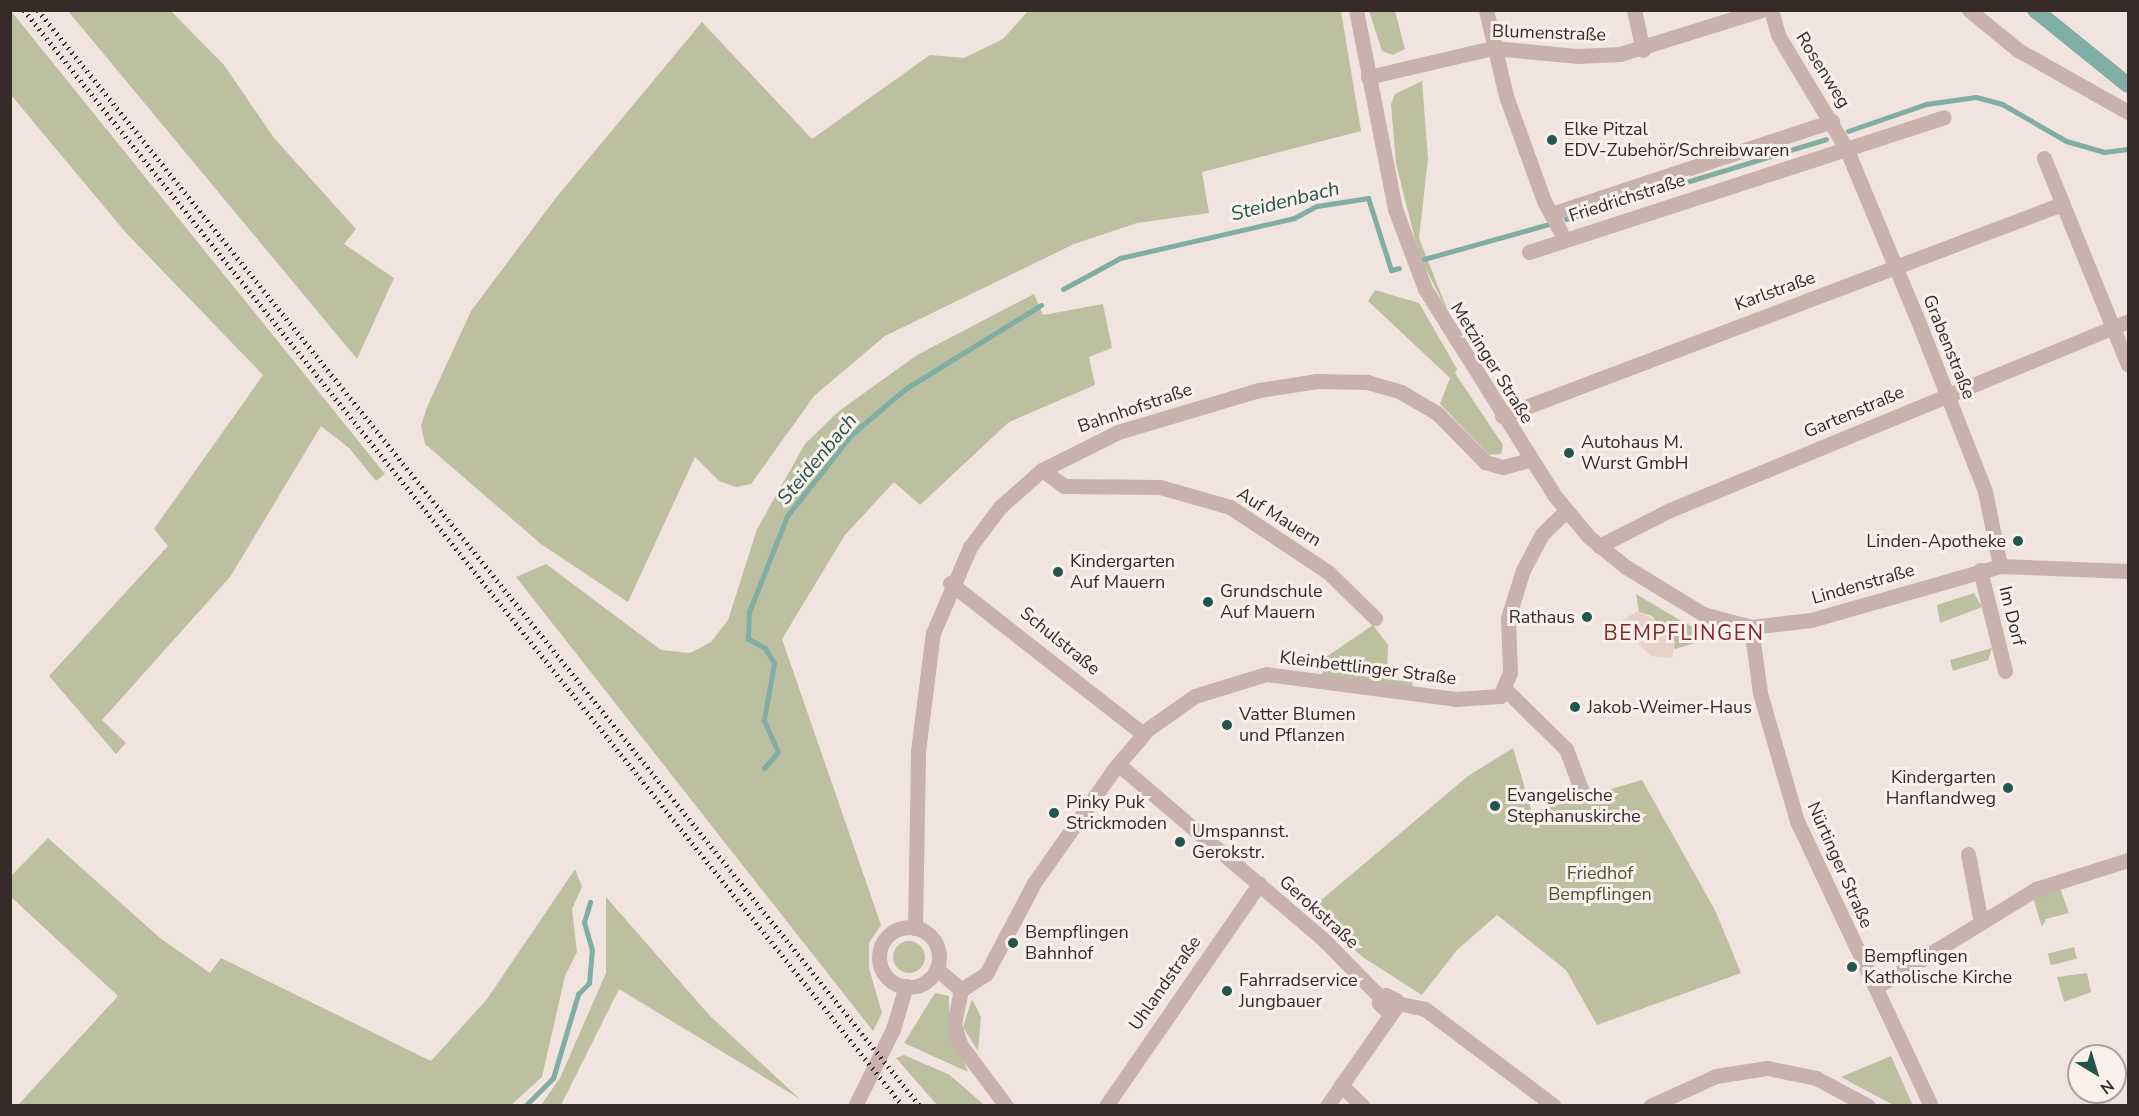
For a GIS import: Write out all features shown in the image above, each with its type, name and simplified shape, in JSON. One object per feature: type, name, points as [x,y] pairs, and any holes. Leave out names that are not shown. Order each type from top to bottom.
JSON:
[{"type":"street","name":"Metzinger Straße","points":[[1356,10],[1368,76],[1410,258],[1530,460],[1566,511],[1599,546],[1683,604],[1751,627]]},
{"type":"street","points":[[1486,10],[1493,48],[1537,183],[1554,213],[1565,240]]},
{"type":"street","points":[[1634,10],[1643,50]]},
{"type":"street","name":"Blumenstraße","points":[[1368,76],[1493,48],[1585,57],[1643,50],[1761,10]]},
{"type":"street","name":"Rosenweg","points":[[1771,10],[1778,35],[1832,121],[1846,148]]},
{"type":"street","points":[[1969,10],[2035,61],[2128,112]]},
{"type":"street","name":"Friedrichstraße","points":[[1529,252],[1944,117]]},
{"type":"street","points":[[1554,213],[1832,121]]},
{"type":"street","name":"Grabenstraße","points":[[1846,148],[1985,491],[2000,566]]},
{"type":"street","points":[[2044,158],[2128,365]]},
{"type":"street","name":"Karlstraße","points":[[1502,416],[2062,204]]},
{"type":"street","name":"Gartenstraße","points":[[1599,546],[1670,510],[2128,321]]},
{"type":"street","name":"Bahnhofstraße","points":[[915,927],[922,702],[933,633],[950,583],[990,520],[1042,470],[1118,432],[1259,390],[1317,381],[1367,382],[1401,392],[1437,413],[1485,462],[1503,467],[1530,460]]},
{"type":"street","name":"Auf Mauern","points":[[1042,470],[1064,486],[1160,487],[1230,507],[1328,572],[1375,618]]},
{"type":"street","points":[[1566,511],[1534,544],[1510,606],[1506,690],[1566,749],[1584,797]]},
{"type":"street","name":"Lindenstraße","points":[[1751,627],[1811,620],[2000,566],[2128,571]]},
{"type":"street","name":"Im Dorf","points":[[1980,570],[2005,671]]},
{"type":"street","name":"Schulstraße","points":[[950,583],[1143,734]]},
{"type":"street","name":"Nürtinger Straße","points":[[1751,627],[1752,661],[1791,803],[1816,868],[1876,987],[1931,1106]]},
{"type":"street","name":"Kleinbettlinger Straße","points":[[961,990],[986,974],[1034,883],[1118,764],[1143,734],[1213,687],[1266,675],[1455,699],[1492,699],[1506,690]]},
{"type":"street","name":"Gerokstraße","points":[[1118,764],[1259,884],[1382,998],[1392,996],[1393,1008]]},
{"type":"street","points":[[1968,854],[1981,923]]},
{"type":"street","points":[[1876,987],[2058,879],[2128,860]]},
{"type":"street","name":"Uhlandstraße","points":[[1106,1106],[1259,884]]},
{"type":"street","points":[[915,927],[936,943],[937,969],[924,983],[906,986],[884,972],[880,955],[892,933],[915,927]]},
{"type":"street","points":[[937,969],[961,990],[956,1034],[1006,1106]]},
{"type":"street","points":[[855,1106],[893,1029],[906,986]]},
{"type":"street","points":[[1327,1106],[1393,1008],[1425,1009],[1554,1106]]},
{"type":"street","points":[[1650,1106],[1716,1076],[1766,1068],[1816,1078],[1868,1106]]},
{"type":"street","points":[[1341,1085],[1363,1106]]},
{"type":"green space","points":[[11,11],[385,474],[376,481],[349,448],[321,426],[230,577],[102,720],[126,743],[116,754],[49,676],[168,546],[154,529],[263,375],[127,234],[11,95]]},
{"type":"green space","points":[[68,11],[171,11],[224,65],[274,138],[356,229],[344,244],[394,278],[357,359]]},
{"type":"green space","points":[[1028,11],[1341,11],[1361,131],[1202,172],[1209,213],[1137,223],[1074,244],[885,336],[814,396],[751,484],[736,487],[719,481],[695,457],[628,602],[541,544],[425,444],[421,426],[427,407],[471,311],[555,199],[702,22],[812,139],[930,55],[964,58],[1003,39]]},
{"type":"green space","points":[[1369,11],[1395,11],[1405,49],[1393,55],[1382,51]]},
{"type":"green space","points":[[1422,81],[1428,159],[1419,238],[1451,319],[1419,255],[1396,164],[1391,104],[1395,94]]},
{"type":"green space","points":[[1375,290],[1419,303],[1457,369],[1455,373],[1503,445],[1501,454],[1489,455],[1440,404],[1450,378],[1368,301]]},
{"type":"green space","points":[[1034,294],[1043,315],[1103,304],[1112,348],[1089,357],[1095,385],[1009,422],[920,505],[894,482],[845,535],[782,639],[881,925],[869,943],[869,968],[882,1013],[873,1031],[516,577],[546,564],[661,650],[690,653],[711,642],[728,620],[757,529],[805,444],[839,411],[917,355]]},
{"type":"green space","points":[[1974,593],[1982,607],[1940,623],[1937,605]]},
{"type":"green space","points":[[1636,594],[1713,638],[1675,649],[1652,616],[1639,612]]},
{"type":"green space","points":[[1373,625],[1388,645],[1387,679],[1412,682],[1413,689],[1322,676],[1326,657]]},
{"type":"green space","points":[[1992,648],[1988,660],[1953,671],[1950,660]]},
{"type":"green space","name":"Friedhof Bempflingen","points":[[1513,748],[1532,812],[1642,780],[1715,910],[1741,973],[1597,1025],[1566,970],[1497,915],[1457,950],[1422,995],[1364,958],[1307,912],[1468,776]]},
{"type":"green space","points":[[48,838],[160,938],[210,973],[221,958],[431,1061],[487,999],[575,869],[582,887],[572,909],[577,952],[565,976],[542,1077],[511,1105],[18,1105],[118,996],[11,897],[11,876]]},
{"type":"green space","points":[[2060,888],[2069,913],[2046,919],[2042,927],[2033,898]]},
{"type":"green space","points":[[606,897],[710,1016],[800,1099],[619,989],[561,1105],[541,1105],[560,1078],[606,973]]},
{"type":"green space","points":[[909,941],[920,946],[925,957],[920,968],[909,973],[898,968],[893,957],[898,946]]},
{"type":"green space","points":[[2074,947],[2077,959],[2051,965],[2048,954]]},
{"type":"green space","points":[[2087,973],[2091,992],[2064,1002],[2057,977]]},
{"type":"green space","points":[[935,993],[949,996],[949,1022],[968,1072],[904,1043]]},
{"type":"green space","points":[[972,999],[981,1017],[978,1051],[963,1027]]},
{"type":"green space","points":[[904,1055],[950,1075],[984,1105],[937,1105],[896,1058]]},
{"type":"green space","points":[[1891,1056],[1913,1105],[1893,1105],[1841,1077]]},
{"type":"shaded area","points":[[1637,611],[1666,626],[1675,642],[1672,658],[1651,656],[1624,630],[1623,620]]},
{"type":"waterway","points":[[2035,10],[2128,85]]},
{"type":"waterway","name":"Steidenbach","points":[[1848,131],[1926,104],[1976,97],[2002,104],[2066,141],[2104,152],[2128,149]]},
{"type":"waterway","name":"Steidenbach","points":[[1566,219],[1826,139]]},
{"type":"waterway","name":"Steidenbach","points":[[1063,289],[1120,258],[1294,218],[1317,206],[1368,198],[1391,270],[1399,268]]},
{"type":"waterway","name":"Steidenbach","points":[[1424,259],[1553,223]]},
{"type":"waterway","name":"Steidenbach","points":[[764,768],[778,752],[764,720],[774,663],[765,648],[748,639],[749,612],[787,516],[851,435],[905,389],[1041,305]]},
{"type":"waterway","name":"Steidenbach","points":[[525,1106],[553,1078],[578,994],[589,983],[592,950],[584,922],[590,902]]},
{"type":"railway","points":[[24,10],[903,1106]]},
{"type":"railway","points":[[38,10],[920,1106]]},
{"type":"place","name":"Elke Pitzal EDV-Zubehör/Schreibwaren","points":[[1552,140]]},
{"type":"place","name":"Autohaus M. Wurst GmbH","points":[[1569,453]]},
{"type":"place","name":"Linden-Apotheke","points":[[2018,541]]},
{"type":"place","name":"Kindergarten Auf Mauern","points":[[1058,572]]},
{"type":"place","name":"Grundschule Auf Mauern","points":[[1208,602]]},
{"type":"place","name":"Rathaus","points":[[1587,617]]},
{"type":"place","name":"Jakob-Weimer-Haus","points":[[1575,707]]},
{"type":"place","name":"Vatter Blumen und Pflanzen","points":[[1227,725]]},
{"type":"place","name":"Kindergarten Hanflandweg","points":[[2008,788]]},
{"type":"place","name":"Evangelische Stephanuskirche","points":[[1495,806]]},
{"type":"place","name":"Pinky Puk Strickmoden","points":[[1054,813]]},
{"type":"place","name":"Umspannst. Gerokstr.","points":[[1180,842]]},
{"type":"place","name":"Bempflingen Bahnhof","points":[[1013,943]]},
{"type":"place","name":"Bempflingen Katholische Kirche","points":[[1852,967]]},
{"type":"place","name":"Fahrradservice Jungbauer","points":[[1227,991]]},
{"type":"district","name":"BEMPFLINGEN","points":[[1684,633]]}]
